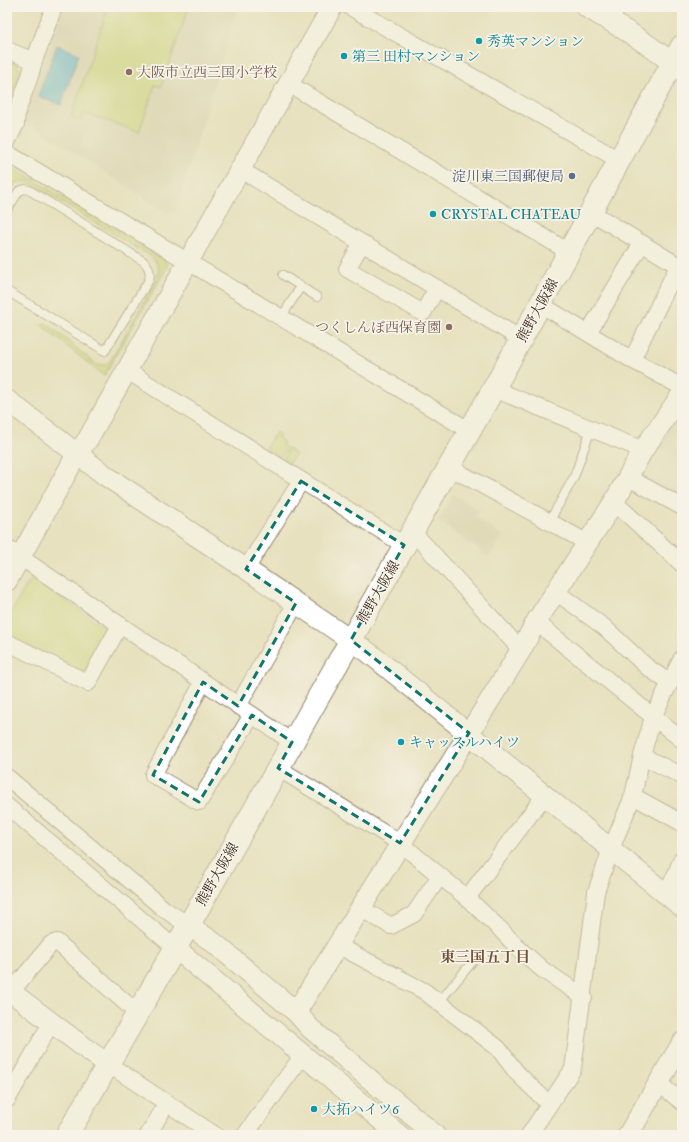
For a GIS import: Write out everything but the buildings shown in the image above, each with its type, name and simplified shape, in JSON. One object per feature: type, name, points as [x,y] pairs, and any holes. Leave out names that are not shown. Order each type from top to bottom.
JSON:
[{"type":"main road","name":"熊野大阪線","points":[[67,1135],[494,389],[619,160],[679,60]]},
{"type":"street","points":[[7,142],[16,124],[16,112],[54,7]]},
{"type":"street","points":[[7,581],[14,553],[77,454],[88,440],[126,370],[241,170],[332,7]]},
{"type":"street","points":[[350,7],[619,160]]},
{"type":"street","points":[[586,7],[614,14],[679,60]]},
{"type":"street","points":[[7,50],[34,61]]},
{"type":"street","points":[[289,84],[569,252]]},
{"type":"street","points":[[7,153],[470,430]]},
{"type":"street","points":[[241,170],[521,339]]},
{"type":"street","points":[[591,212],[680,267],[632,360]]},
{"type":"street","points":[[362,243],[347,269],[423,313],[437,288]]},
{"type":"street","points":[[588,333],[642,243]]},
{"type":"street","points":[[540,304],[632,360],[682,387]]},
{"type":"street","points":[[126,370],[301,481],[408,538],[521,650]]},
{"type":"street","points":[[494,389],[643,450]]},
{"type":"street","points":[[296,1012],[521,650],[536,622],[629,478],[643,450],[682,394]]},
{"type":"street","points":[[7,400],[106,476],[351,640],[469,733],[682,907]]},
{"type":"street","points":[[449,467],[588,543]]},
{"type":"street","points":[[629,478],[682,507]]},
{"type":"street","points":[[246,569],[301,481]]},
{"type":"street","points":[[614,502],[682,564]]},
{"type":"street","points":[[14,553],[292,742]]},
{"type":"street","points":[[556,592],[604,627],[647,667],[670,683]]},
{"type":"street","points":[[238,706],[296,602]]},
{"type":"street","points":[[536,622],[682,740]]},
{"type":"street","points":[[7,642],[88,683],[120,625]]},
{"type":"street","points":[[529,1135],[574,1069],[596,892],[611,849],[633,796],[653,717],[682,658]]},
{"type":"street","points":[[203,682],[153,775],[199,802],[252,715]]},
{"type":"street","points":[[642,756],[682,776]]},
{"type":"street","points":[[278,768],[400,843],[467,898],[543,970],[584,997]]},
{"type":"street","points":[[7,777],[164,908],[213,942],[296,1012],[310,1028],[435,1135]]},
{"type":"street","points":[[467,898],[545,795]]},
{"type":"street","points":[[633,796],[682,823]]},
{"type":"street","points":[[7,806],[399,1135]]},
{"type":"street","points":[[667,894],[682,859]]},
{"type":"street","points":[[360,908],[391,926],[414,914],[440,876]]},
{"type":"street","points":[[137,1013],[57,942],[51,944],[9,990],[108,1064],[167,1103],[208,1133]]},
{"type":"street","points":[[337,945],[424,991],[439,1002],[498,1048],[517,1074],[549,1104]]},
{"type":"street","points":[[7,1100],[51,1022]]},
{"type":"street","points":[[628,1135],[682,1043]]},
{"type":"street","points":[[245,1135],[303,1055]]},
{"type":"street","points":[[658,1083],[682,1102]]},
{"type":"street","points":[[148,1135],[167,1103]]},
{"type":"lane","points":[[7,210],[20,191],[25,189],[29,190],[143,261],[148,266],[150,273],[149,280],[105,351],[7,291]]},
{"type":"lane","points":[[282,275],[317,297]]},
{"type":"lane","points":[[281,318],[300,286]]},
{"type":"lane","points":[[549,522],[574,477],[591,429]]},
{"type":"lane","points":[[439,1002],[472,961]]},
{"type":"highlighted area","points":[[301,481],[404,545],[351,640],[469,733],[400,843],[278,768],[292,742],[252,715],[199,802],[153,775],[203,682],[238,706],[296,603],[246,569]]},
{"type":"shaded area","name":"大阪市立西三国小学校","points":[[63,7],[238,7],[175,214],[172,211],[169,214],[32,125],[27,125],[25,111]]},
{"type":"shaded area","points":[[682,405],[682,499],[640,479],[639,471]]},
{"type":"shaded area","points":[[453,494],[479,511],[475,517],[503,536],[489,557],[438,521]]},
{"type":"green space","points":[[108,7],[189,7],[161,87],[155,85],[139,132],[84,113],[81,121],[71,117]]},
{"type":"green space","points":[[7,60],[17,64],[20,72],[7,108]]},
{"type":"green space","points":[[12,167],[165,259],[167,267],[104,376],[41,325],[46,323],[97,365],[105,365],[110,361],[156,281],[158,271],[156,262],[152,257],[28,182],[24,181],[15,184],[7,196],[7,169]]},
{"type":"green space","points":[[276,432],[280,435],[278,438],[284,442],[282,445],[296,454],[289,463],[283,459],[287,452],[285,451],[280,458],[267,450],[268,448],[266,447]]},
{"type":"green space","points":[[34,579],[107,629],[110,635],[85,673],[7,637],[7,620],[27,584]]},
{"type":"water","points":[[57,45],[79,54],[61,105],[38,96]]},
{"type":"place","name":"秀英マンション","points":[[479,41]]},
{"type":"place","name":"第三 田村マンション","points":[[344,56]]},
{"type":"place","name":"大阪市立西三国小学校","points":[[129,72]]},
{"type":"place","name":"淀川東三国郵便局","points":[[572,176]]},
{"type":"place","name":"CRYSTAL CHATEAU","points":[[433,214]]},
{"type":"place","name":"つくしんぼ西保育園","points":[[449,327]]},
{"type":"place","name":"キャッスルハイツ","points":[[401,742]]},
{"type":"place","name":"大拓ハイツ6","points":[[314,1109]]},
{"type":"district","name":"東三国五丁目","points":[[485,957]]}]
